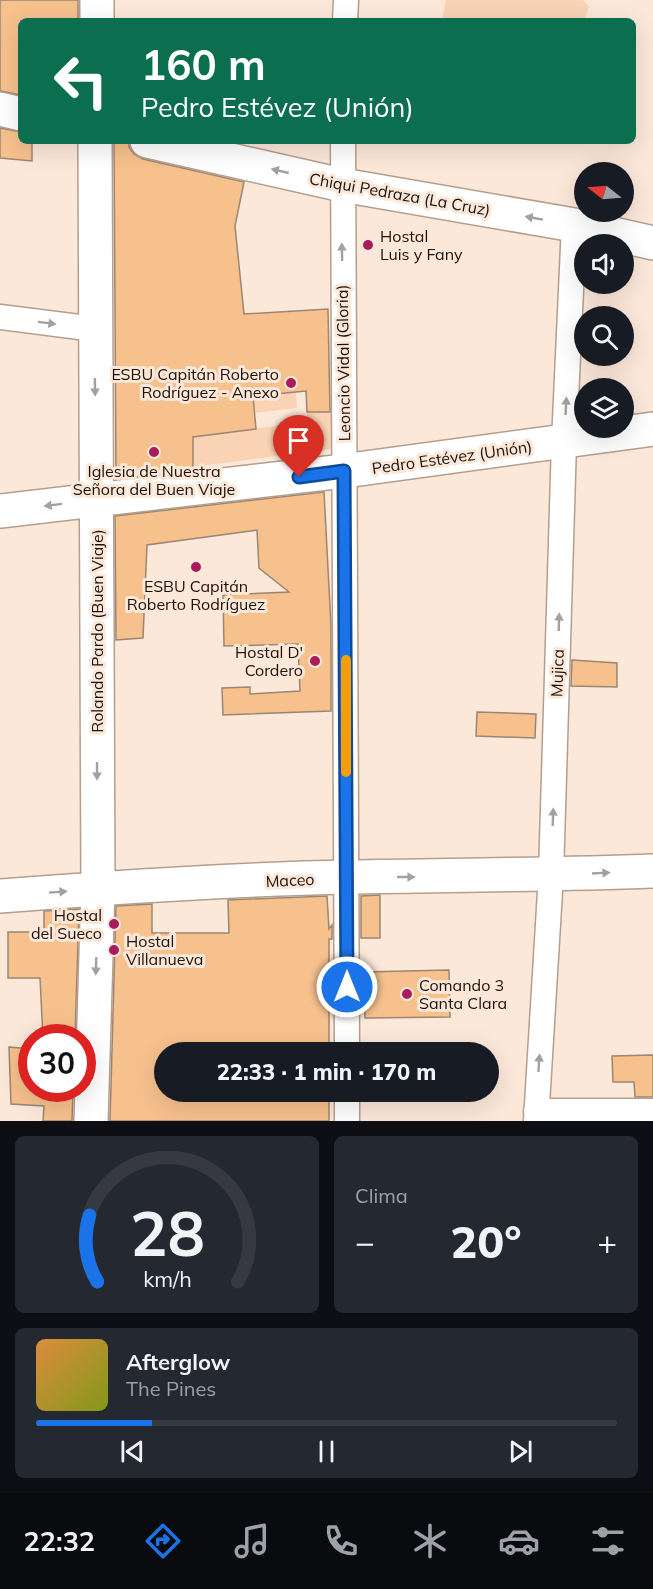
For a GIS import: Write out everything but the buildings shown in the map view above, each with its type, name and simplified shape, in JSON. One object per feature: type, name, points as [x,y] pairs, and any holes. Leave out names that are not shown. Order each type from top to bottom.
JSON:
[{"type":"main road","points":[[97,0],[97,18]]},
{"type":"main road","points":[[0,109],[18,113]]},
{"type":"main road","name":"Rolando Pardo (Buen Viaje)","points":[[92,1121],[98,889],[95,144]]},
{"type":"main road","name":"Chiqui Pedraza (La Cruz)","points":[[160,144],[342,185],[574,225],[653,243]]},
{"type":"main road","name":"Pedro Estévez (Unión)","points":[[0,511],[344,471],[653,429]]},
{"type":"main road","name":"Maceo","points":[[0,896],[347,877],[551,875],[653,870]]},
{"type":"street","points":[[345,18],[346,0]]},
{"type":"street","name":"Leoncio Vidal (Gloria)","points":[[343,144],[347,1042]]},
{"type":"street","name":"Mujica","points":[[536,1116],[551,875],[564,442],[574,225]]},
{"type":"street","points":[[0,317],[95,329]]},
{"type":"street","points":[[347,1102],[347,1121]]},
{"type":"street","points":[[536,1116],[653,1111]]},
{"type":"shaded area","points":[[446,0],[583,0],[589,7],[585,18],[443,18]]},
{"type":"shaded area","points":[[296,392],[297,408],[254,413],[253,396]]},
{"type":"shaded area","points":[[307,412],[331,412],[332,449],[309,452]]},
{"type":"shaded area","points":[[297,423],[299,453],[193,467],[193,437]]},
{"type":"slow traffic","points":[[346,660],[346,772]]},
{"type":"place","name":"Hostal Luis y Fany","points":[[368,245]]},
{"type":"place","name":"ESBU Capitán Roberto Rodríguez - Anexo","points":[[291,383]]},
{"type":"place","name":"Iglesia de Nuestra Señora del Buen Viaje","points":[[154,452]]},
{"type":"place","name":"ESBU Capitán Roberto Rodríguez","points":[[196,567]]},
{"type":"place","name":"Hostal D' Cordero","points":[[315,661]]},
{"type":"place","name":"Hostal del Sueco","points":[[114,924]]},
{"type":"place","name":"Hostal Villanueva","points":[[114,950]]},
{"type":"place","name":"Comando 3 Santa Clara","points":[[407,994]]},
{"type":"route","points":[[299,477],[344,471],[347,987]]}]
